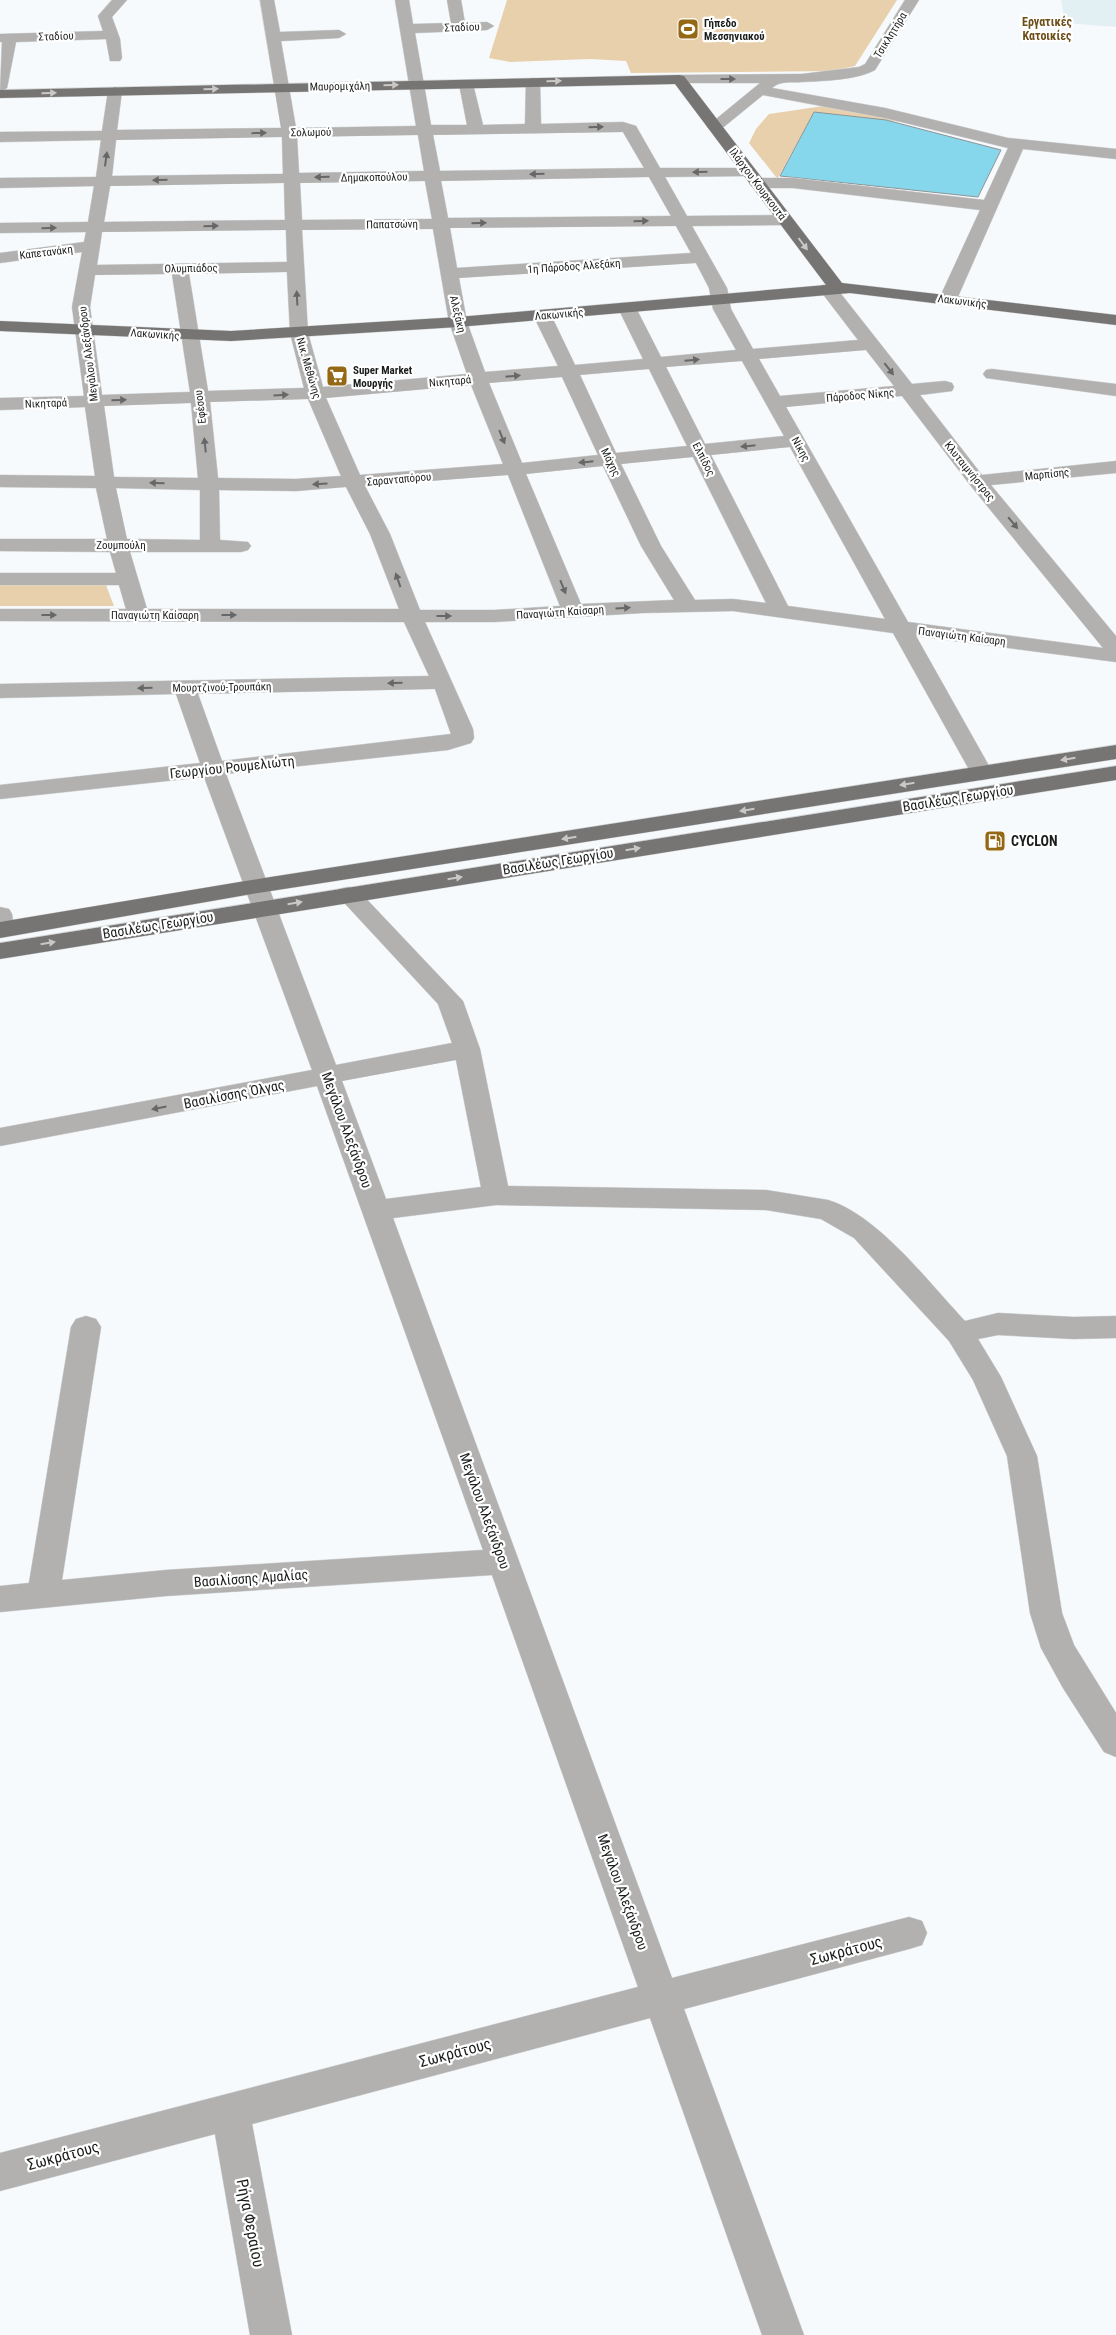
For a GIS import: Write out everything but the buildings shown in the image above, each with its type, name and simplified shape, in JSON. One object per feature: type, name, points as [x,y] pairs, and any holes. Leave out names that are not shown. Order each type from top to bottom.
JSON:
[{"type":"main road","name":"Μαυρομιχάλη","points":[[0,94],[679,79]]},
{"type":"main road","name":"Ιλάρχου Κουρκουτά","points":[[679,79],[785,220],[832,289]]},
{"type":"main road","name":"Λακωνικής","points":[[0,326],[83,328],[190,336],[299,333],[458,322],[856,288],[1116,320]]},
{"type":"main road","name":"Βασιλέως Γεωργίου","points":[[1,931],[262,897],[982,773],[1116,752]]},
{"type":"main road","name":"Βασιλέως Γεωργίου","points":[[262,897],[348,894],[1116,773]]},
{"type":"street","points":[[115,58],[112,35],[105,16],[120,0]]},
{"type":"street","name":"Νικ. Μεθώνης","points":[[267,0],[289,132],[299,333],[315,393],[353,482],[380,534],[412,616],[443,682],[462,729],[463,738]]},
{"type":"street","name":"Αλεξάκη","points":[[402,0],[458,322],[478,379],[573,611]]},
{"type":"street","points":[[454,0],[459,27]]},
{"type":"street","name":"Τσικλητήρα","points":[[774,79],[842,75],[867,69],[912,0]]},
{"type":"street","name":"Σταδίου","points":[[406,29],[487,26]]},
{"type":"street","points":[[273,36],[339,34]]},
{"type":"street","name":"Σταδίου","points":[[5,38],[112,35]]},
{"type":"street","points":[[0,88],[5,38]]},
{"type":"street","points":[[679,79],[774,79]]},
{"type":"street","points":[[715,127],[774,79]]},
{"type":"street","points":[[532,128],[533,82]]},
{"type":"street","points":[[466,84],[476,129]]},
{"type":"street","points":[[760,90],[878,111],[1017,144],[1116,154]]},
{"type":"street","name":"Μεγάλου Αλεξάνδρου","points":[[115,91],[103,181],[81,307],[105,482],[118,545],[138,615]]},
{"type":"street","name":"Σολωμού","points":[[0,137],[623,127]]},
{"type":"street","name":"Νίκης","points":[[623,127],[631,129],[718,288],[722,309],[982,773]]},
{"type":"street","points":[[948,299],[1017,144]]},
{"type":"street","name":"Δημακοπούλου","points":[[0,183],[654,172],[753,177],[989,206]]},
{"type":"street","name":"Παπατσώνη","points":[[0,228],[785,220]]},
{"type":"street","name":"Καπετανάκη","points":[[0,258],[92,246]]},
{"type":"street","name":"1η Πάροδος Αλεξάκη","points":[[449,274],[700,258]]},
{"type":"street","name":"Ολυμπιάδος","points":[[87,270],[295,267]]},
{"type":"street","name":"Εφέσου","points":[[180,268],[200,398],[212,518],[210,546]]},
{"type":"street","name":"Κλυταιμνήστρας","points":[[832,289],[869,344],[1116,650]]},
{"type":"street","name":"Ελπίδος","points":[[627,308],[780,611]]},
{"type":"street","name":"Μάχης","points":[[542,315],[651,546],[688,605]]},
{"type":"street","name":"Νικηταρά","points":[[0,404],[315,393],[869,344]]},
{"type":"street","points":[[992,374],[1116,390]]},
{"type":"street","name":"Πάροδος Νίκης","points":[[775,402],[945,387]]},
{"type":"street","name":"Σαρανταπόρου","points":[[0,481],[296,485],[515,469],[796,441]]},
{"type":"street","name":"Μαρπίσης","points":[[978,481],[1116,467]]},
{"type":"street","name":"Ζουμπούλη","points":[[0,545],[242,546]]},
{"type":"street","points":[[0,579],[128,579]]},
{"type":"street","name":"Παναγιώτη Καίσαρη","points":[[0,615],[500,616],[688,605],[733,605],[1116,656]]},
{"type":"street","name":"Μουρτζινού-Τρουπάκη","points":[[0,690],[443,682]]},
{"type":"street","name":"Μεγάλου Αλεξάνδρου","points":[[185,688],[783,2335]]},
{"type":"street","name":"Γεωργίου Ρουμελιώτη","points":[[0,792],[448,743],[463,738]]},
{"type":"street","points":[[348,894],[450,1001],[467,1049],[496,1195]]},
{"type":"street","name":"Βασιλίσσης Όλγας","points":[[0,1137],[467,1049]]},
{"type":"street","points":[[376,1210],[496,1195],[766,1200],[828,1210],[864,1231],[959,1333],[1001,1407],[1022,1456],[1046,1613],[1058,1648],[1116,1742]]},
{"type":"street","points":[[959,1333],[998,1324],[1074,1328],[1116,1327]]},
{"type":"street","points":[[43,1595],[86,1327]]},
{"type":"street","name":"Βασιλίσσης Αμαλίας","points":[[0,1599],[166,1583],[503,1562]]},
{"type":"street","name":"Σωκράτους","points":[[0,2172],[909,1933]]},
{"type":"street","name":"Ρήγα Φεραίου","points":[[230,2112],[271,2335]]},
{"type":"shaded area","name":"Γήπεδο Μεσσηνιακού","points":[[507,0],[897,0],[855,66],[831,71],[631,73],[626,61],[590,59],[510,62],[489,58]]},
{"type":"shaded area","points":[[1061,0],[1116,0],[1116,27],[1065,23]]},
{"type":"shaded area","points":[[830,105],[910,123],[814,112],[778,178],[776,177],[749,143],[756,129],[769,114]]},
{"type":"shaded area","points":[[0,584],[106,585],[114,606],[0,606]]},
{"type":"place","name":"Γήπεδο Μεσσηνιακού","points":[[688,29]]},
{"type":"place","name":"Super Market Μουργής","points":[[337,376]]},
{"type":"place","name":"CYCLON","points":[[995,841]]},
{"type":"district","name":"Εργατικές Κατοικίες","points":[[1047,29]]}]
